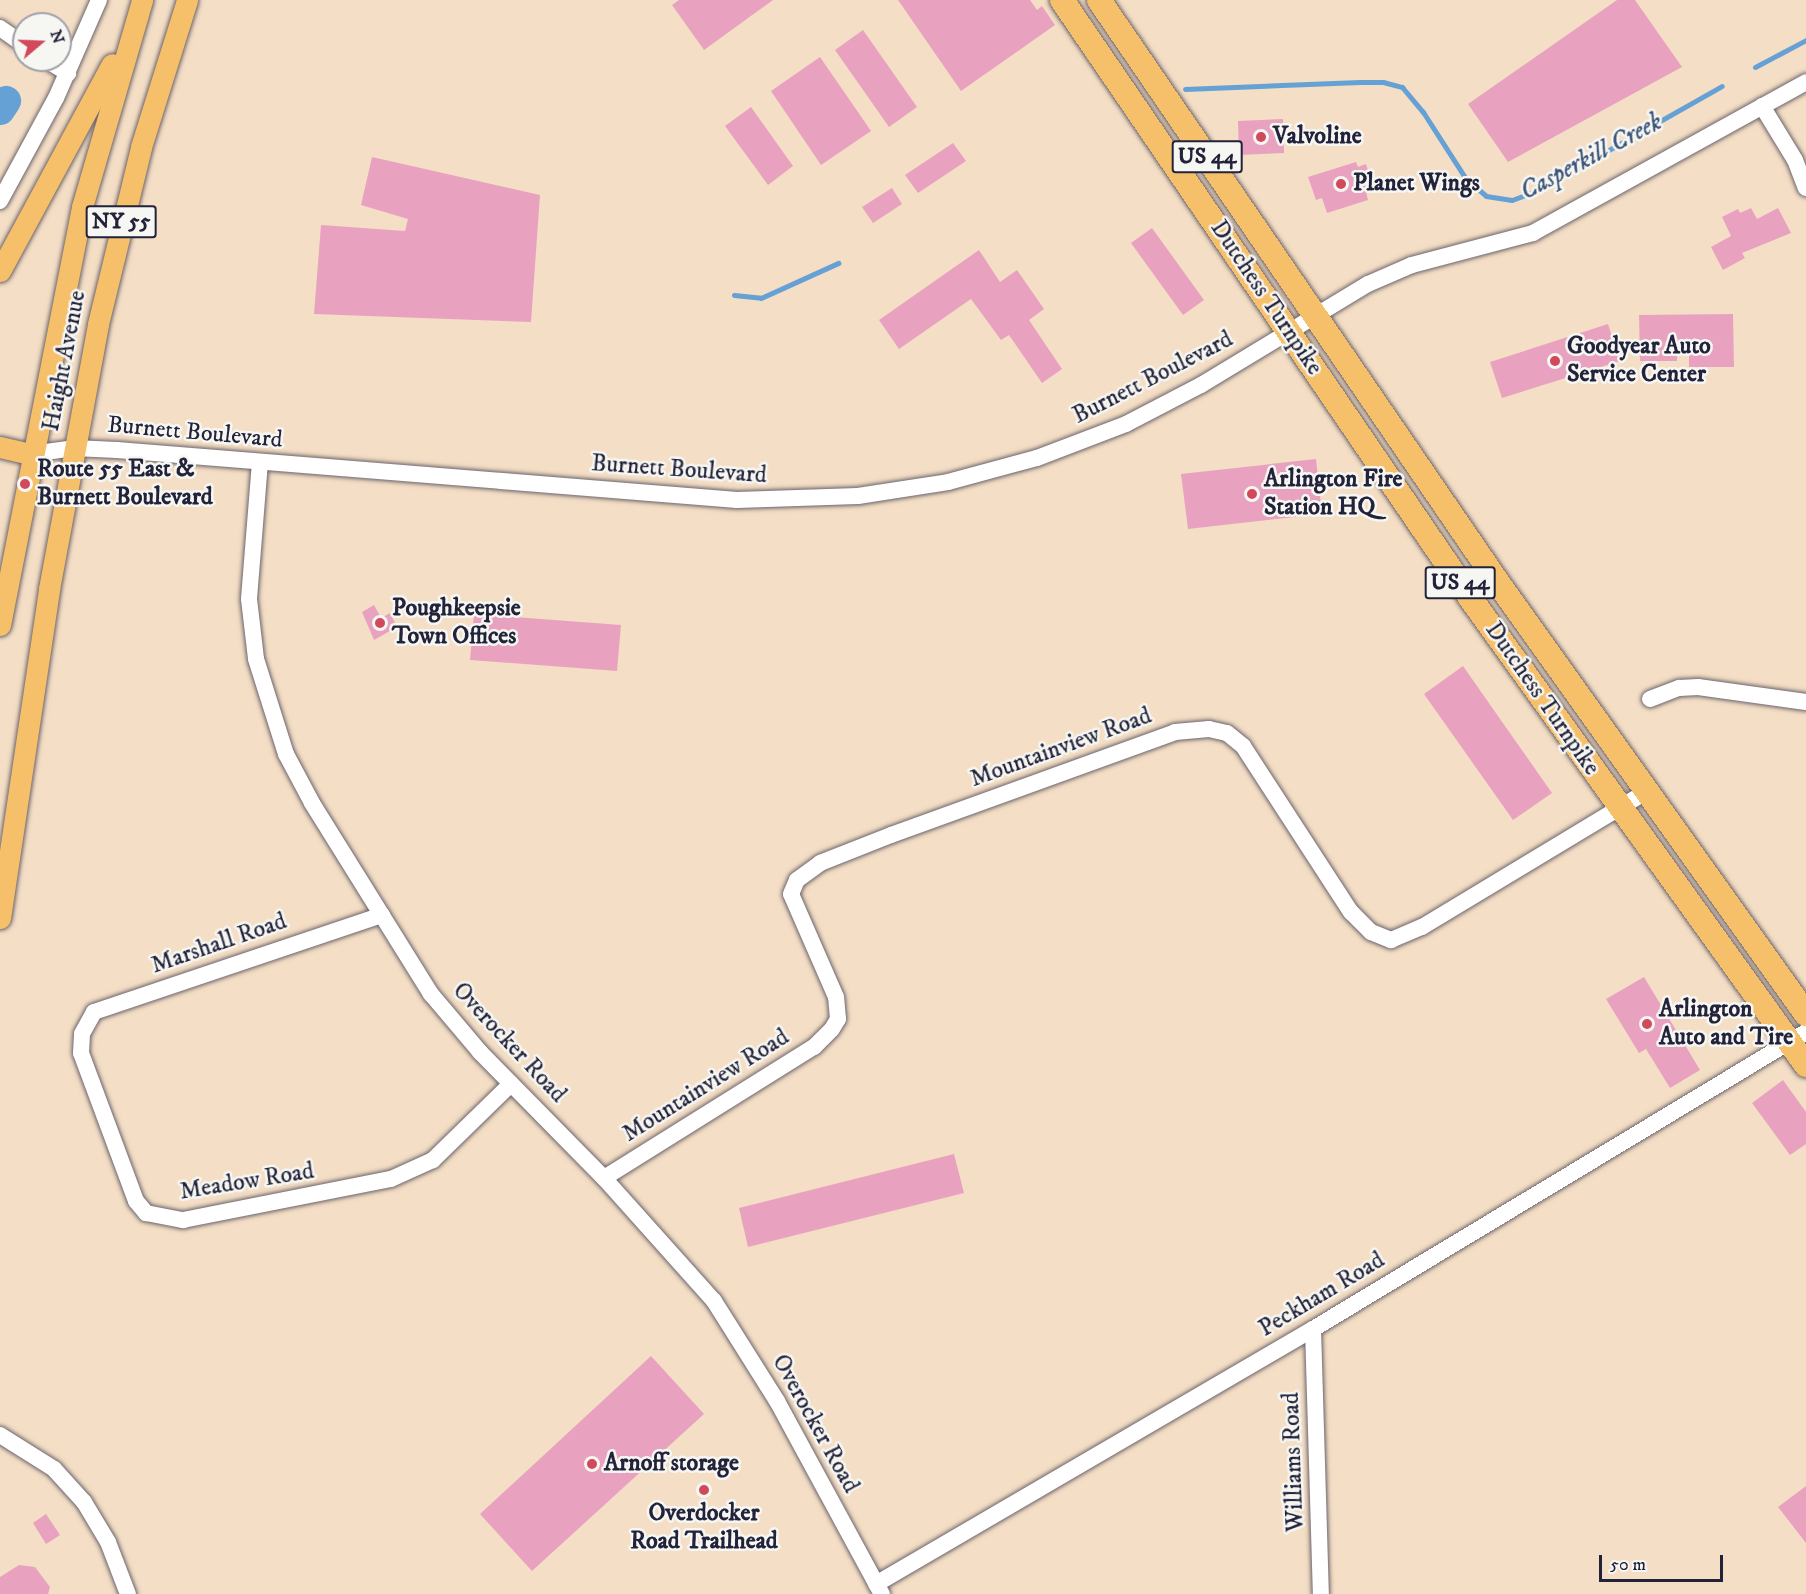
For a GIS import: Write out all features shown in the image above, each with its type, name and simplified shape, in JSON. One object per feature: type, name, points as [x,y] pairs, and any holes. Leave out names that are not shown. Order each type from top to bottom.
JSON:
[{"type":"highway","name":"Dutchess Turnpike","points":[[1062,0],[1471,599],[1716,940],[1797,1037],[1806,1065]]},
{"type":"highway","name":"Dutchess Turnpike","points":[[1099,0],[1646,792],[1806,1014]]},
{"type":"main road","name":"Haight Avenue","points":[[0,624],[31,454],[82,207],[142,0]]},
{"type":"main road","name":"Haight Avenue","points":[[0,918],[74,448],[125,206],[187,0]]},
{"type":"main road","points":[[0,271],[135,22]]},
{"type":"main road","points":[[0,447],[31,454]]},
{"type":"street","points":[[0,201],[68,73],[99,0]]},
{"type":"street","name":"Burnett Boulevard","points":[[31,454],[74,448],[708,498],[798,500],[888,493],[989,473],[1093,438],[1176,399],[1316,315],[1395,271],[1504,243],[1541,229],[1806,82]]},
{"type":"street","points":[[1762,106],[1795,160],[1806,188]]},
{"type":"street","name":"Overocker Road","points":[[260,462],[249,599],[263,689],[286,754],[431,994],[511,1084],[604,1178],[714,1301],[777,1401],[879,1589]]},
{"type":"street","points":[[1650,699],[1679,688],[1698,687],[1806,702]]},
{"type":"street","name":"Mountainview Road","points":[[604,1178],[814,1047],[832,1029],[838,1019],[836,997],[791,894],[797,880],[820,863],[913,827],[1175,732],[1209,729],[1227,733],[1243,746],[1351,912],[1371,932],[1391,940],[1422,927],[1646,792]]},
{"type":"street","name":"Marshall Road","points":[[82,1034],[94,1012],[382,915]]},
{"type":"street","name":"Meadow Road","points":[[82,1034],[81,1053],[136,1201],[146,1212],[183,1220],[391,1179],[433,1160],[511,1084]]},
{"type":"street","name":"Peckham Road","points":[[879,1589],[1797,1037]]},
{"type":"street","name":"Williams Road","points":[[1313,1329],[1321,1594]]},
{"type":"street","points":[[0,1435],[54,1468],[84,1502],[108,1542],[128,1594]]},
{"type":"building","points":[[679,0],[773,0],[704,50],[672,5]]},
{"type":"building","points":[[898,0],[1030,0],[1037,10],[1042,6],[1055,25],[961,91]]},
{"type":"building","points":[[1617,0],[1635,0],[1682,67],[1508,162],[1468,104]]},
{"type":"building","points":[[863,30],[917,107],[889,127],[835,50]]},
{"type":"building","points":[[820,57],[871,131],[821,165],[771,91]]},
{"type":"building","points":[[751,107],[793,166],[768,185],[725,126]]},
{"type":"building","name":"Valvoline","points":[[1283,119],[1284,153],[1239,155],[1238,121]]},
{"type":"building","points":[[953,143],[966,161],[918,193],[905,175]]},
{"type":"building","points":[[372,157],[540,195],[531,322],[314,314],[321,225],[405,231],[408,219],[361,205]]},
{"type":"building","name":"Planet Wings","points":[[1356,162],[1358,167],[1366,164],[1374,190],[1366,192],[1368,200],[1327,213],[1322,198],[1316,200],[1308,177]]},
{"type":"building","points":[[892,188],[902,204],[873,223],[862,207]]},
{"type":"building","points":[[1751,208],[1757,219],[1778,208],[1791,233],[1742,253],[1745,258],[1723,270],[1711,247],[1731,236],[1722,217],[1738,209],[1740,213]]},
{"type":"building","points":[[1152,228],[1204,300],[1183,315],[1131,243]]},
{"type":"building","points":[[979,250],[1000,282],[1017,270],[1044,309],[1029,320],[1062,369],[1042,383],[1009,335],[1001,340],[971,299],[899,349],[879,320]]},
{"type":"building","points":[[1733,314],[1734,367],[1689,367],[1689,354],[1677,354],[1677,361],[1640,361],[1639,315]]},
{"type":"building","name":"Goodyear Auto Service Center","points":[[1608,324],[1620,361],[1502,398],[1490,362]]},
{"type":"building","name":"Arlington Fire Station HQ","points":[[1316,459],[1322,514],[1188,529],[1181,474]]},
{"type":"building","name":"Poughkeepsie Town Offices","points":[[374,605],[381,618],[390,613],[397,627],[374,640],[362,612]]},
{"type":"building","points":[[474,614],[621,625],[617,671],[470,660]]},
{"type":"building","points":[[1463,666],[1552,793],[1513,820],[1424,694]]},
{"type":"building","name":"Arlington Auto and Tire","points":[[1644,977],[1700,1070],[1670,1088],[1646,1049],[1639,1053],[1606,999]]},
{"type":"building","points":[[1783,1080],[1806,1112],[1806,1144],[1790,1155],[1752,1103]]},
{"type":"building","points":[[954,1154],[964,1193],[748,1247],[739,1208]]},
{"type":"building","name":"Arnoff storage","points":[[651,1356],[704,1414],[532,1571],[480,1514]]},
{"type":"building","points":[[1806,1486],[1806,1543],[1778,1507]]},
{"type":"building","points":[[46,1514],[60,1535],[46,1544],[33,1523]]},
{"type":"building","points":[[19,1565],[35,1567],[50,1587],[48,1594],[0,1594],[0,1577]]},
{"type":"waterway","name":"Casperkill Creek","points":[[1755,67],[1806,40]]},
{"type":"waterway","name":"Casperkill Creek","points":[[1185,89],[1360,82],[1383,82],[1402,87],[1423,112],[1466,179],[1486,196],[1512,200],[1538,190],[1722,86]]},
{"type":"waterway","name":"Casperkill Creek","points":[[0,110],[6,101]]},
{"type":"waterway","name":"Casperkill Creek","points":[[734,295],[761,298],[838,263]]},
{"type":"place","name":"Valvoline","points":[[1261,137]]},
{"type":"place","name":"Planet Wings","points":[[1341,184]]},
{"type":"place","name":"Goodyear Auto Service Center","points":[[1555,361]]},
{"type":"place","name":"Route 55 East & Burnett Boulevard","points":[[25,484]]},
{"type":"place","name":"Arlington Fire Station HQ","points":[[1252,494]]},
{"type":"place","name":"Poughkeepsie Town Offices","points":[[380,623]]},
{"type":"place","name":"Arlington Auto and Tire","points":[[1647,1024]]},
{"type":"place","name":"Arnoff storage","points":[[592,1464]]},
{"type":"place","name":"Overdocker Road Trailhead","points":[[704,1490]]}]
